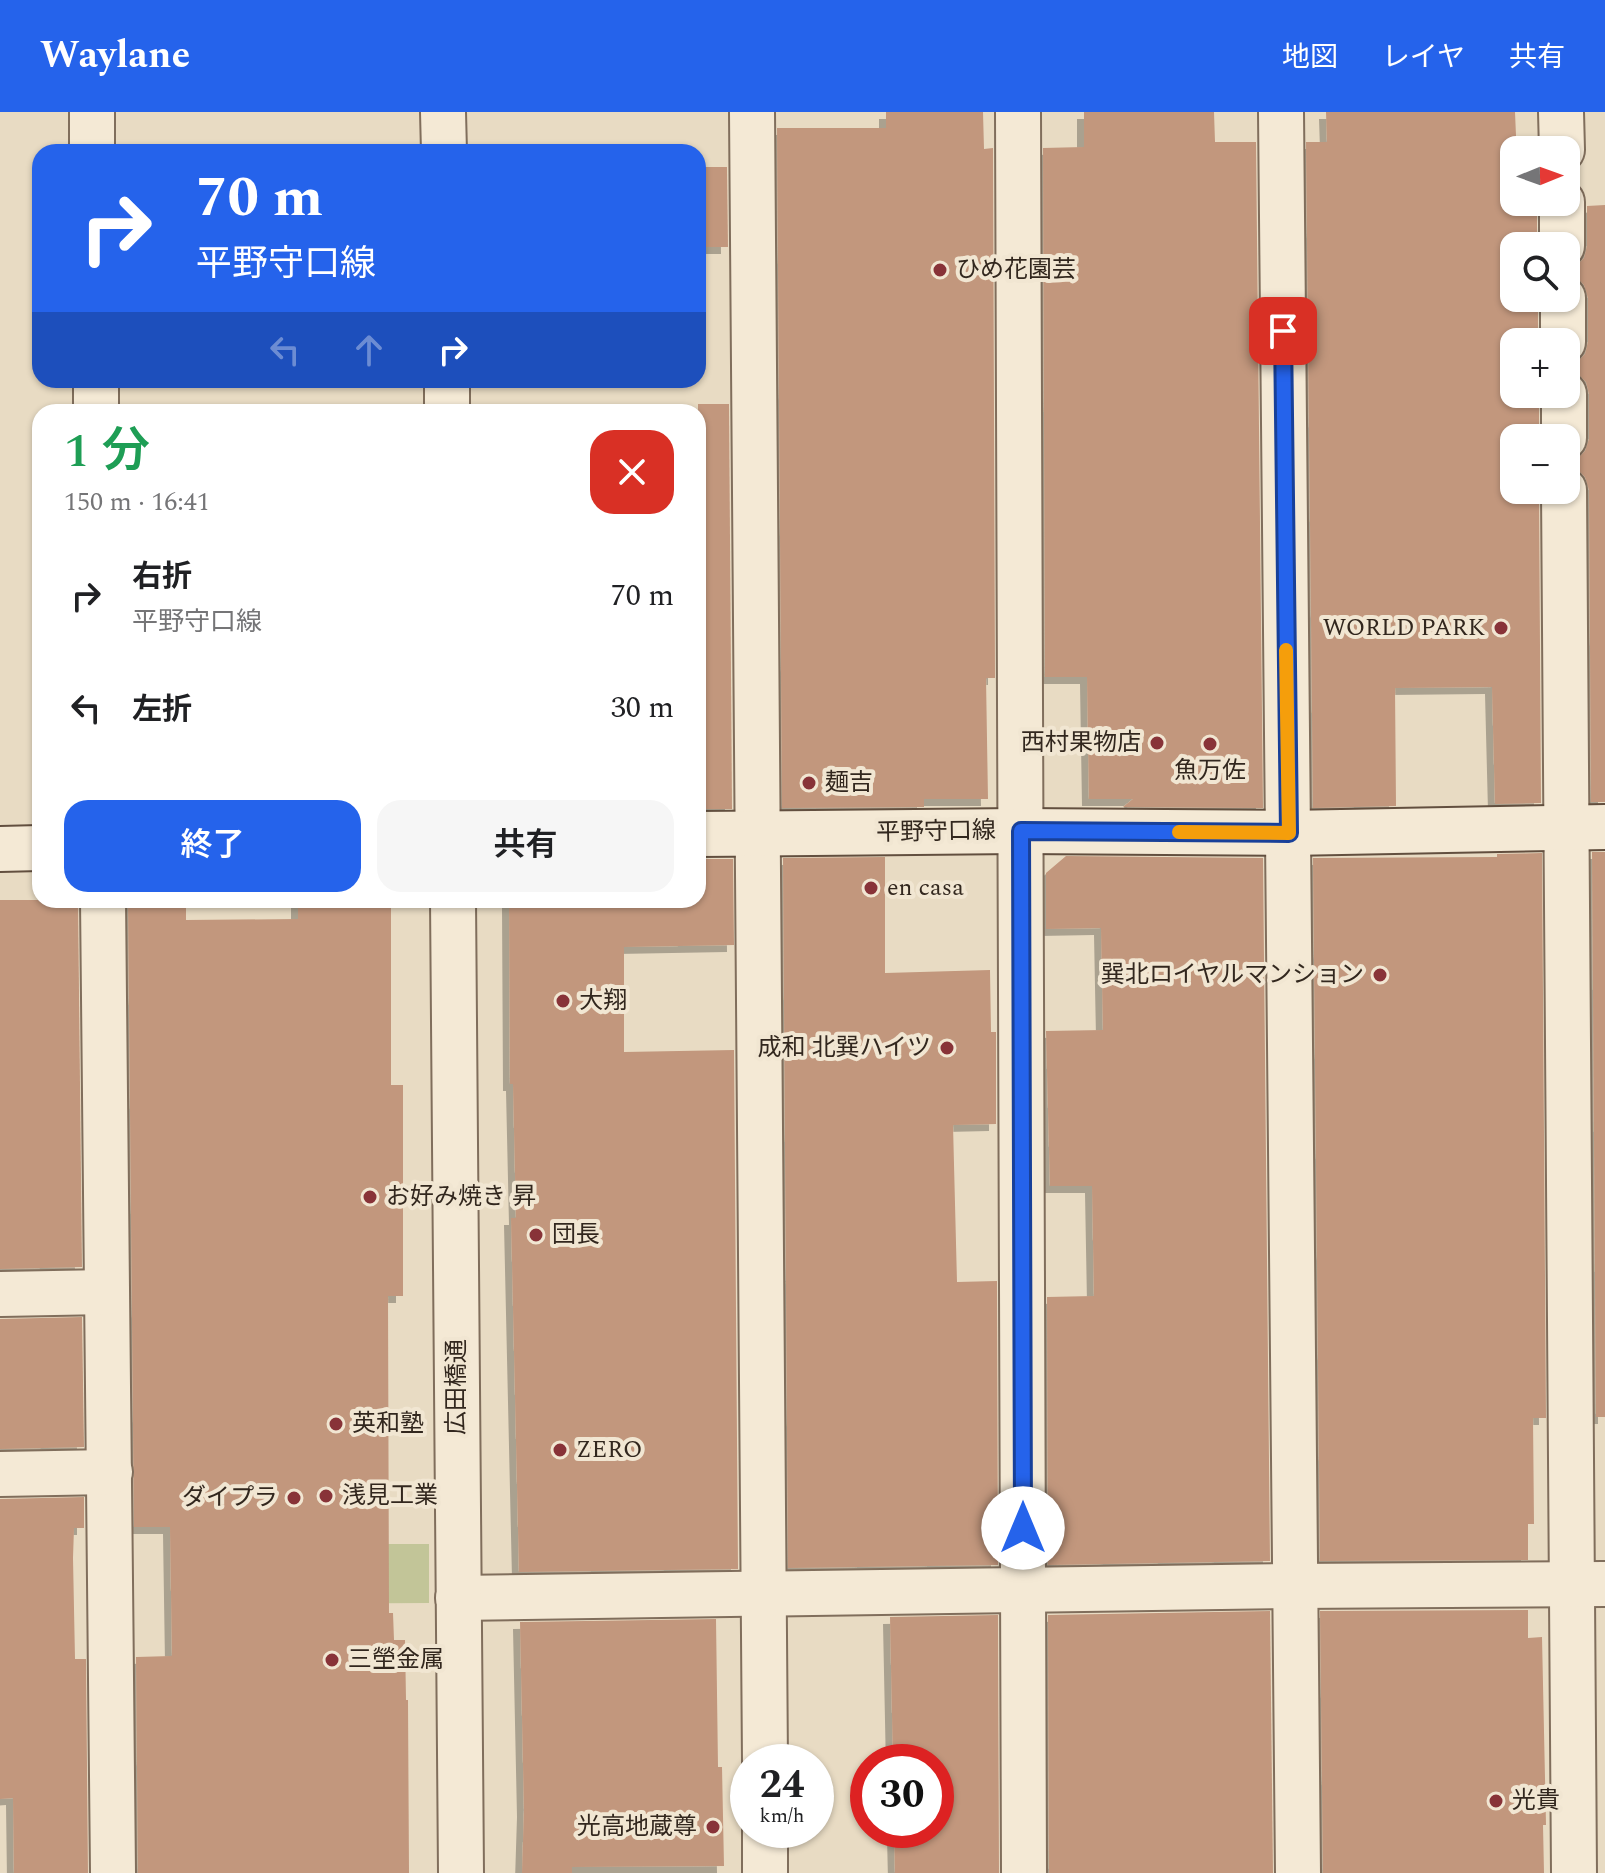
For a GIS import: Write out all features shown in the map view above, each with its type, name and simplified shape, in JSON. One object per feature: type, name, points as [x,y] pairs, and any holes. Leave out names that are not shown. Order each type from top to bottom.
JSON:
[{"type":"street","points":[[92,112],[92,144]]},
{"type":"street","points":[[443,112],[444,144]]},
{"type":"street","points":[[752,112],[765,1744]]},
{"type":"street","points":[[1018,112],[1024,1873]]},
{"type":"street","points":[[1281,112],[1298,1873]]},
{"type":"street","points":[[1561,112],[1562,136]]},
{"type":"street","points":[[1565,504],[1586,827],[1589,1584],[1574,1873]]},
{"type":"street","name":"平野守口線","points":[[706,834],[1021,831],[1289,833],[1586,827]]},
{"type":"street","points":[[0,849],[32,848]]},
{"type":"street","points":[[103,908],[113,1873]]},
{"type":"street","name":"広田橋通","points":[[453,908],[461,1873]]},
{"type":"street","points":[[1,1294],[107,1292]]},
{"type":"street","points":[[0,1474],[110,1472]]},
{"type":"street","points":[[458,1598],[1589,1584]]},
{"type":"street","points":[[765,1848],[765,1873]]},
{"type":"green space","points":[[261,1544],[429,1544],[429,1603],[261,1604]]},
{"type":"building","points":[[886,112],[983,112],[984,149],[993,148],[995,678],[986,678],[988,799],[924,799],[924,807],[782,808],[777,128],[886,128]]},
{"type":"building","points":[[1084,112],[1214,112],[1215,142],[1256,142],[1263,808],[1123,807],[1133,799],[1089,799],[1087,677],[1045,677],[1043,148],[1084,147]]},
{"type":"building","points":[[1326,112],[1515,112],[1516,136],[1500,136],[1500,216],[1537,216],[1537,232],[1500,232],[1500,312],[1538,312],[1538,328],[1500,328],[1500,408],[1539,408],[1539,424],[1500,424],[1500,504],[1539,504],[1541,803],[1495,804],[1492,687],[1395,688],[1396,806],[1313,808],[1306,142],[1327,142]]},
{"type":"building","points":[[706,167],[727,167],[728,247],[706,247]]},
{"type":"building","points":[[1605,205],[1605,802],[1591,802],[1589,490],[1580,472],[1580,456],[1589,439],[1589,394],[1586,382],[1580,376],[1580,359],[1588,342],[1588,298],[1580,281],[1580,262],[1587,246],[1587,206]]},
{"type":"building","points":[[706,404],[729,404],[732,809],[706,809]]},
{"type":"building","points":[[1592,852],[1605,852],[1605,1417],[1596,1417]]},
{"type":"building","points":[[1542,853],[1546,1418],[1533,1418],[1534,1524],[1528,1524],[1528,1560],[1320,1561],[1313,858],[1497,857],[1497,854]]},
{"type":"building","points":[[1066,856],[1263,858],[1270,1561],[1048,1565],[1047,1297],[1094,1296],[1092,1186],[1050,1186],[1046,1031],[1103,1030],[1101,928],[1046,929],[1046,873]]},
{"type":"building","points":[[885,857],[885,973],[990,970],[991,1032],[996,1032],[996,1124],[953,1125],[957,1282],[997,1281],[998,1565],[788,1568],[783,858]]},
{"type":"building","points":[[706,859],[733,859],[734,945],[624,947],[624,1052],[734,1050],[738,1569],[519,1572],[511,1218],[516,1218],[513,1084],[510,1084],[509,908],[706,908]]},
{"type":"building","points":[[0,900],[32,900],[32,908],[78,908],[82,1267],[0,1269]]},
{"type":"building","points":[[128,908],[186,908],[186,920],[298,919],[298,908],[391,908],[391,1085],[403,1085],[403,1296],[388,1296],[389,1613],[393,1613],[394,1640],[405,1640],[409,1873],[138,1873],[136,1657],[172,1656],[170,1527],[134,1527]]},
{"type":"building","points":[[82,1317],[84,1447],[0,1449],[0,1319]]},
{"type":"building","points":[[84,1497],[84,1528],[74,1528],[73,1558],[75,1659],[86,1659],[88,1873],[14,1873],[13,1798],[0,1799],[0,1499]]},
{"type":"building","points":[[1528,1610],[1528,1638],[1542,1637],[1546,1825],[1543,1825],[1544,1873],[1323,1873],[1320,1611]]},
{"type":"building","points":[[1270,1611],[1273,1873],[1049,1873],[1048,1615]]},
{"type":"building","points":[[998,1615],[999,1873],[895,1873],[894,1848],[954,1848],[954,1744],[893,1744],[890,1617]]},
{"type":"building","points":[[716,1619],[718,1767],[722,1767],[724,1866],[572,1867],[572,1873],[522,1873],[524,1810],[520,1622]]},
{"type":"slow traffic","points":[[1179,832],[1289,833],[1286,650]]},
{"type":"place","name":"ひめ花園芸","points":[[940,270]]},
{"type":"place","name":"WORLD PARK","points":[[1501,628]]},
{"type":"place","name":"西村果物店","points":[[1157,743]]},
{"type":"place","name":"魚万佐","points":[[1210,744]]},
{"type":"place","name":"麺吉","points":[[809,783]]},
{"type":"place","name":"en casa","points":[[871,888]]},
{"type":"place","name":"巽北ロイヤルマンション","points":[[1380,975]]},
{"type":"place","name":"大翔","points":[[563,1001]]},
{"type":"place","name":"成和 北巽ハイツ","points":[[947,1048]]},
{"type":"place","name":"お好み焼き 昇","points":[[370,1197]]},
{"type":"place","name":"団長","points":[[536,1235]]},
{"type":"place","name":"英和塾","points":[[336,1424]]},
{"type":"place","name":"ZERO","points":[[560,1450]]},
{"type":"place","name":"浅見工業","points":[[326,1496]]},
{"type":"place","name":"ダイプラ","points":[[294,1498]]},
{"type":"place","name":"三塋金属","points":[[332,1660]]},
{"type":"place","name":"光貴","points":[[1496,1801]]},
{"type":"place","name":"光高地蔵尊","points":[[713,1827]]},
{"type":"route","points":[[1023,1528],[1021,831],[1289,833],[1283,331]]}]
